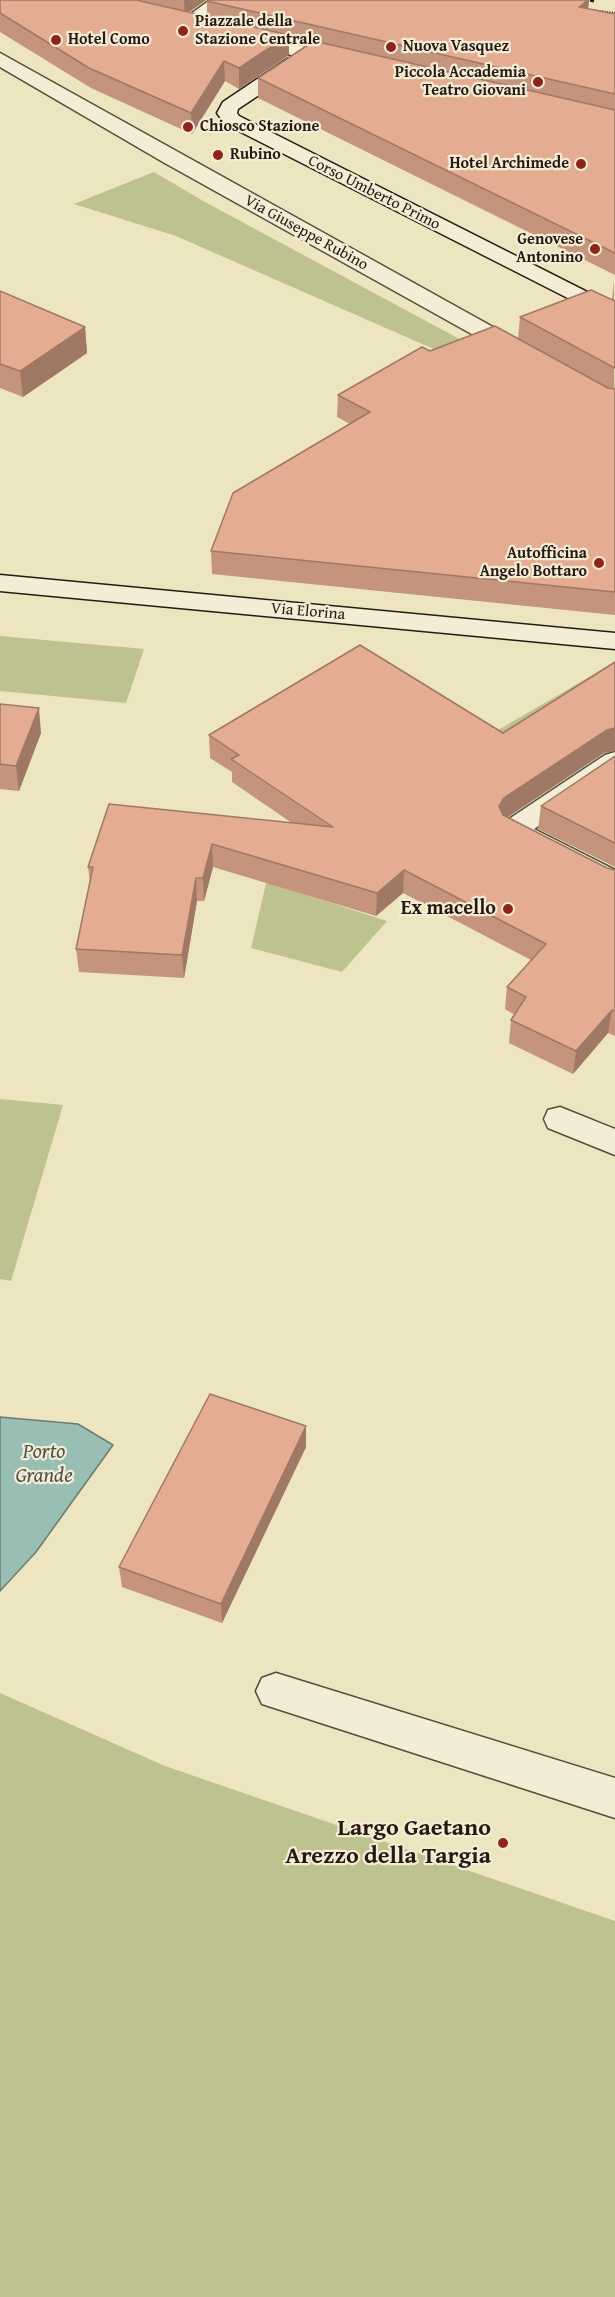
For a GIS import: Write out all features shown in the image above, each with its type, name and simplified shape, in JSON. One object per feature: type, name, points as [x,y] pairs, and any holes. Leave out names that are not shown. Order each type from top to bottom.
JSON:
[{"type":"main road","points":[[187,25],[222,0]]},
{"type":"main road","points":[[164,19],[210,30]]},
{"type":"main road","points":[[239,37],[365,66]]},
{"type":"main road","name":"Corso Umberto Primo","points":[[308,54],[230,106],[226,113],[232,120],[615,315]]},
{"type":"main road","name":"Via Giuseppe Rubino","points":[[0,59],[170,158],[542,363]]},
{"type":"main road","name":"Via Elorina","points":[[0,583],[615,642]]},
{"type":"main road","points":[[615,761],[513,830],[615,882]]},
{"type":"main road","points":[[560,1119],[615,1143]]},
{"type":"main road","points":[[276,1690],[615,1798]]},
{"type":"path","points":[[588,9],[615,13]]},
{"type":"path","points":[[611,12],[615,9]]},
{"type":"green space","points":[[154,172],[205,202],[465,342],[445,354],[176,236],[74,204]]},
{"type":"green space","points":[[0,636],[144,649],[126,703],[0,691]]},
{"type":"green space","points":[[615,662],[615,683],[294,891],[387,921],[342,972],[251,948],[271,862]]},
{"type":"green space","points":[[0,1099],[63,1105],[11,1281],[0,1279]]},
{"type":"green space","points":[[0,1693],[165,1766],[615,1921],[615,2297],[0,2297]]},
{"type":"water","name":"Porto Grande","points":[[0,1417],[78,1424],[113,1445],[36,1552],[0,1591]]},
{"type":"building","points":[[0,0],[136,0],[289,35],[239,68],[224,61],[191,113],[89,68],[0,13]]},
{"type":"building","points":[[588,0],[579,7],[615,14],[615,94],[207,1]]},
{"type":"building","points":[[314,41],[615,110],[615,253],[258,78]]},
{"type":"building","points":[[591,290],[615,301],[615,368],[520,317]]},
{"type":"building","points":[[0,291],[85,327],[20,371],[0,364]]},
{"type":"building","points":[[495,326],[608,388],[615,389],[615,592],[211,551],[233,493],[370,412],[338,395],[422,347],[430,351]]},
{"type":"building","points":[[360,645],[503,733],[615,662],[615,728],[607,730],[504,798],[499,806],[503,815],[615,870],[615,1011],[612,1010],[576,1051],[511,1020],[526,997],[507,987],[546,944],[404,870],[377,893],[212,844],[203,878],[196,878],[182,955],[76,949],[93,867],[88,867],[109,804],[333,827],[231,759],[239,755],[209,735]]},
{"type":"building","points":[[0,704],[39,708],[16,766],[0,764]]},
{"type":"building","points":[[615,756],[615,843],[541,806]]},
{"type":"building","points":[[210,1394],[306,1426],[221,1604],[119,1567]]},
{"type":"railway","points":[[590,0],[594,1]]},
{"type":"place","name":"Piazzale della Stazione Centrale","points":[[183,31]]},
{"type":"place","name":"Hotel Como","points":[[56,40]]},
{"type":"place","name":"Nuova Vasquez","points":[[391,47]]},
{"type":"place","name":"Piccola Accademia Teatro Giovani","points":[[538,82]]},
{"type":"place","name":"Chiosco Stazione","points":[[188,127]]},
{"type":"place","name":"Rubino","points":[[218,155]]},
{"type":"place","name":"Hotel Archimede","points":[[581,164]]},
{"type":"place","name":"Genovese Antonino","points":[[595,249]]},
{"type":"place","name":"Autofficina Angelo Bottaro","points":[[599,563]]},
{"type":"place","name":"Ex macello","points":[[508,909]]},
{"type":"place","name":"Largo Gaetano Arezzo della Targia","points":[[503,1843]]}]
